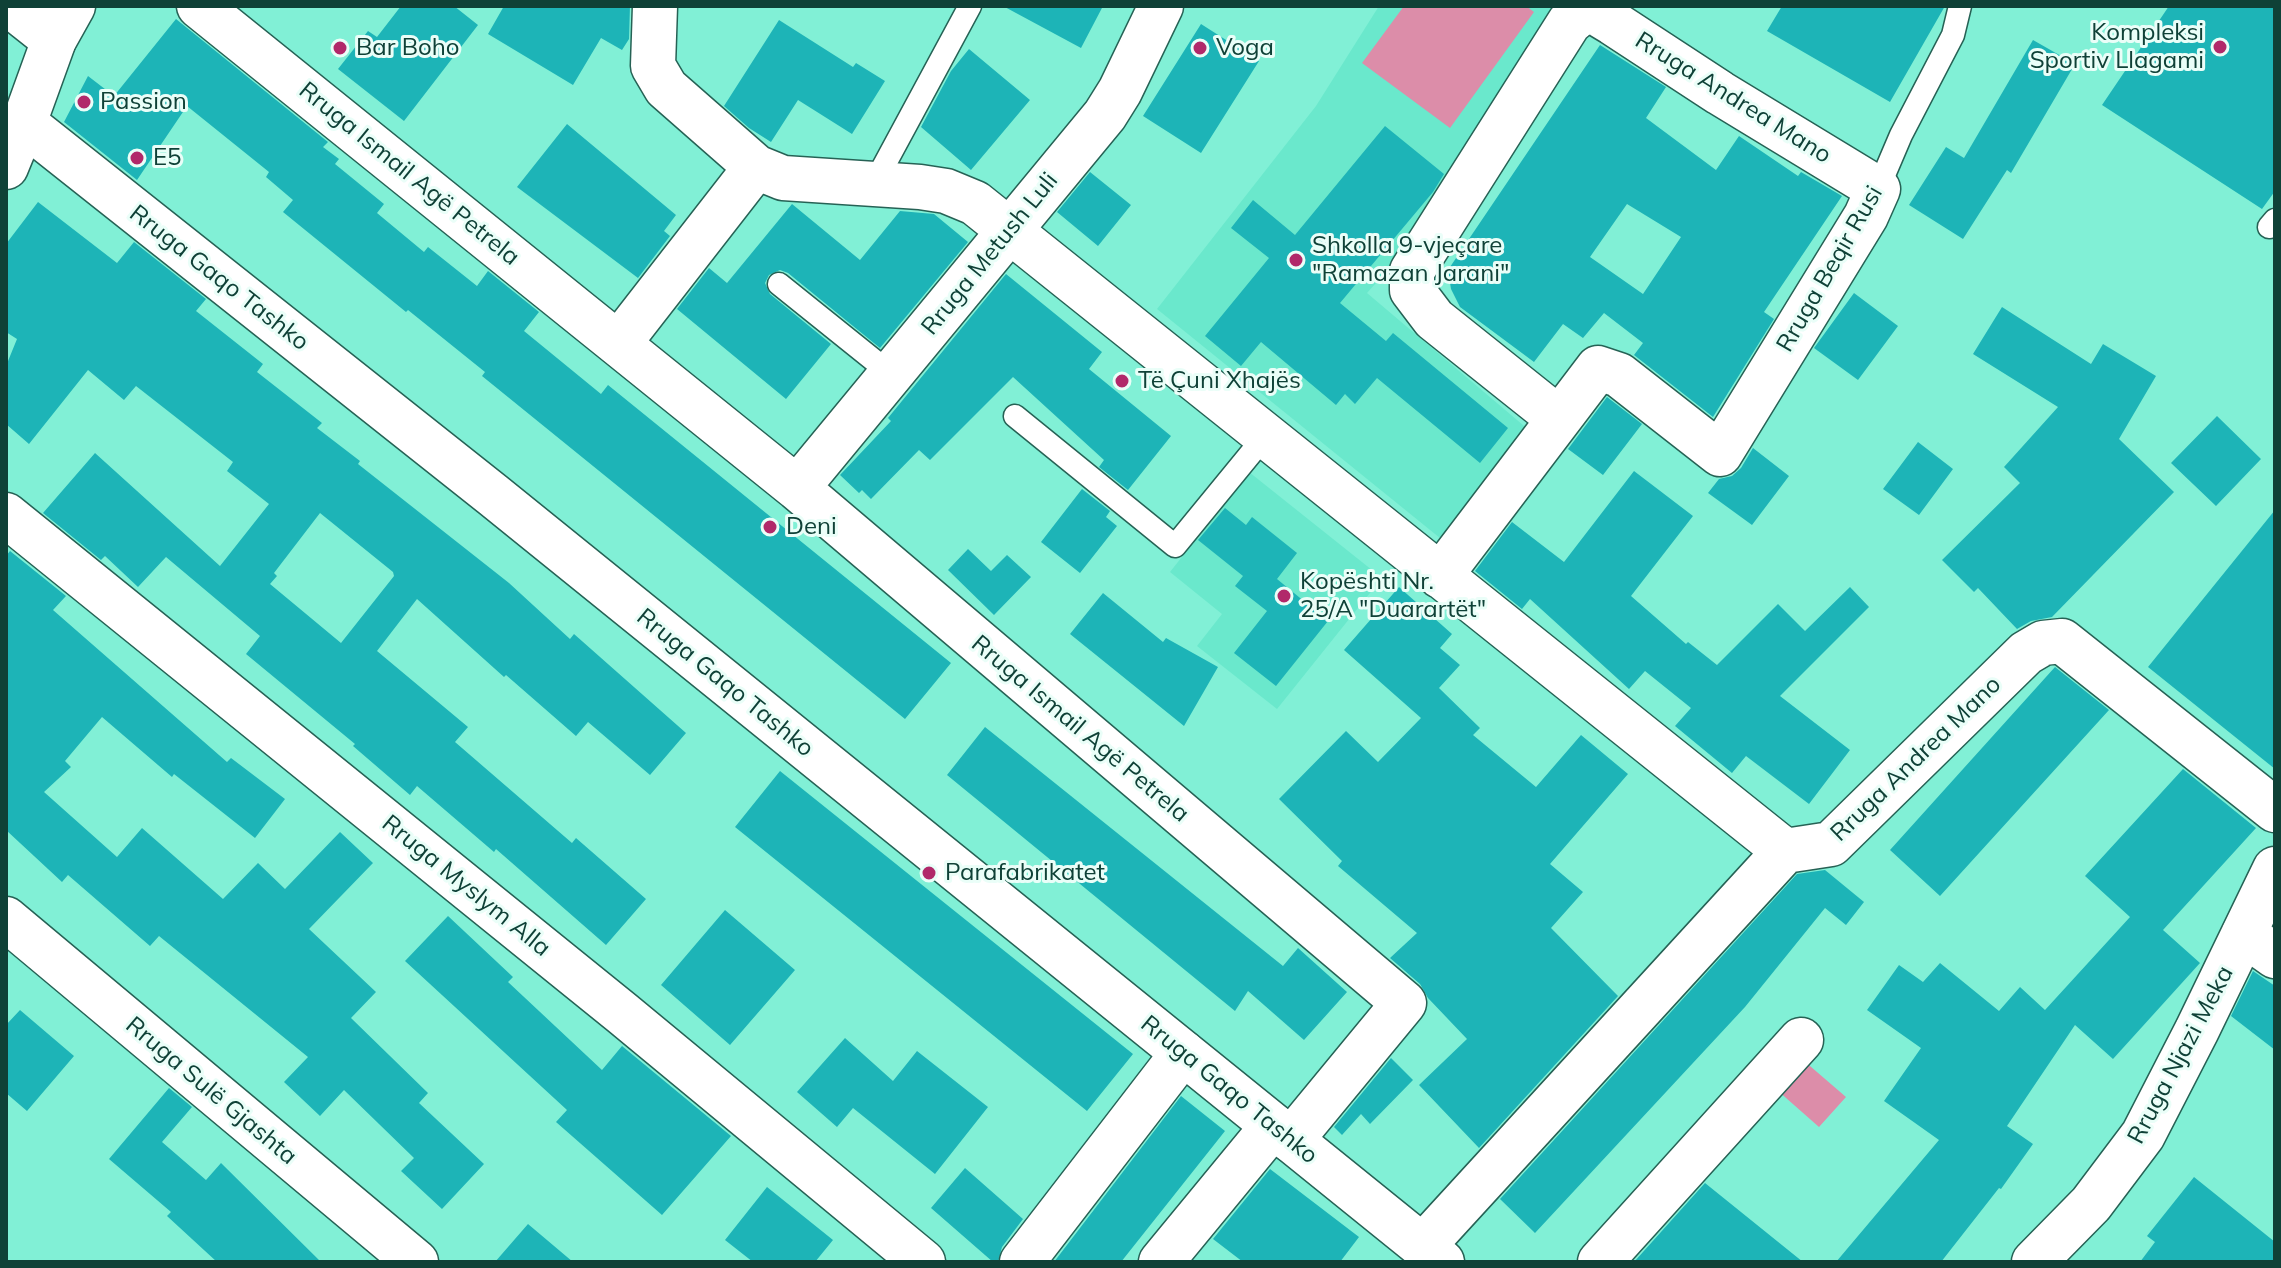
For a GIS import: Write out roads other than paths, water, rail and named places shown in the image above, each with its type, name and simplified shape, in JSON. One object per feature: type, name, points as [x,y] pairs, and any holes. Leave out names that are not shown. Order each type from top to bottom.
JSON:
[{"type":"street","points":[[6,167],[64,23],[11,6]]},
{"type":"street","name":"Rruga Ismail Agë Petrela","points":[[199,6],[797,488],[1404,1003],[1282,1133]]},
{"type":"street","points":[[655,6],[653,66],[666,88],[756,167],[783,178],[946,191],[975,203],[1785,851]]},
{"type":"street","name":"Rruga Metush Luli","points":[[797,488],[1105,115],[1161,6]]},
{"type":"street","name":"Rruga Andrea Mano","points":[[1558,418],[1434,319],[1412,290],[1412,271],[1569,23],[1583,11],[1598,14],[1613,23],[1720,93],[1878,189]]},
{"type":"street","name":"Rruga Gaqo Tashko","points":[[24,123],[493,495],[1433,1254],[1785,851]]},
{"type":"street","points":[[619,343],[756,167]]},
{"type":"street","name":"Rruga Beqir Rusi","points":[[1558,418],[1590,375],[1598,368],[1606,369],[1619,375],[1720,454],[1866,216],[1878,189]]},
{"type":"street","points":[[1440,576],[1558,418]]},
{"type":"street","name":"Rruga Myslym Alla","points":[[6,515],[586,983],[923,1262]]},
{"type":"street","name":"Rruga Andrea Mano","points":[[1785,851],[1831,844],[2026,653],[2043,643],[2062,641],[2275,810]]},
{"type":"street","name":"Rruga Njazi Meka","points":[[2034,1262],[2091,1204],[2143,1135],[2260,945],[2275,869]]},
{"type":"street","name":"Rruga Sulë Gjashta","points":[[6,919],[416,1262]]},
{"type":"street","points":[[1600,1262],[1801,1040]]},
{"type":"street","points":[[1022,1262],[1183,1053]]},
{"type":"street","points":[[1161,1262],[1282,1133]]},
{"type":"lane","points":[[874,184],[970,6]]},
{"type":"lane","name":"Rruga Beqir Rusi","points":[[1878,189],[1901,135],[1953,35],[1960,6]]},
{"type":"lane","points":[[779,284],[891,374]]},
{"type":"lane","points":[[1015,416],[1175,546],[1266,435]]},
{"type":"place","name":"Kompleksi Sportiv Llagami","points":[[2220,47]]},
{"type":"place","name":"Bar Boho","points":[[340,48]]},
{"type":"place","name":"Voga","points":[[1200,48]]},
{"type":"place","name":"Passion","points":[[84,102]]},
{"type":"place","name":"E5","points":[[137,158]]},
{"type":"place","name":"Shkolla 9-vjeçare \"Ramazan Jarani\"","points":[[1296,260]]},
{"type":"place","name":"Të Çuni Xhajës","points":[[1122,381]]},
{"type":"place","name":"Deni","points":[[770,527]]},
{"type":"place","name":"Kopështi Nr. 25/A \"Duarartët\"","points":[[1284,596]]},
{"type":"place","name":"Parafabrikatet","points":[[929,873]]}]
